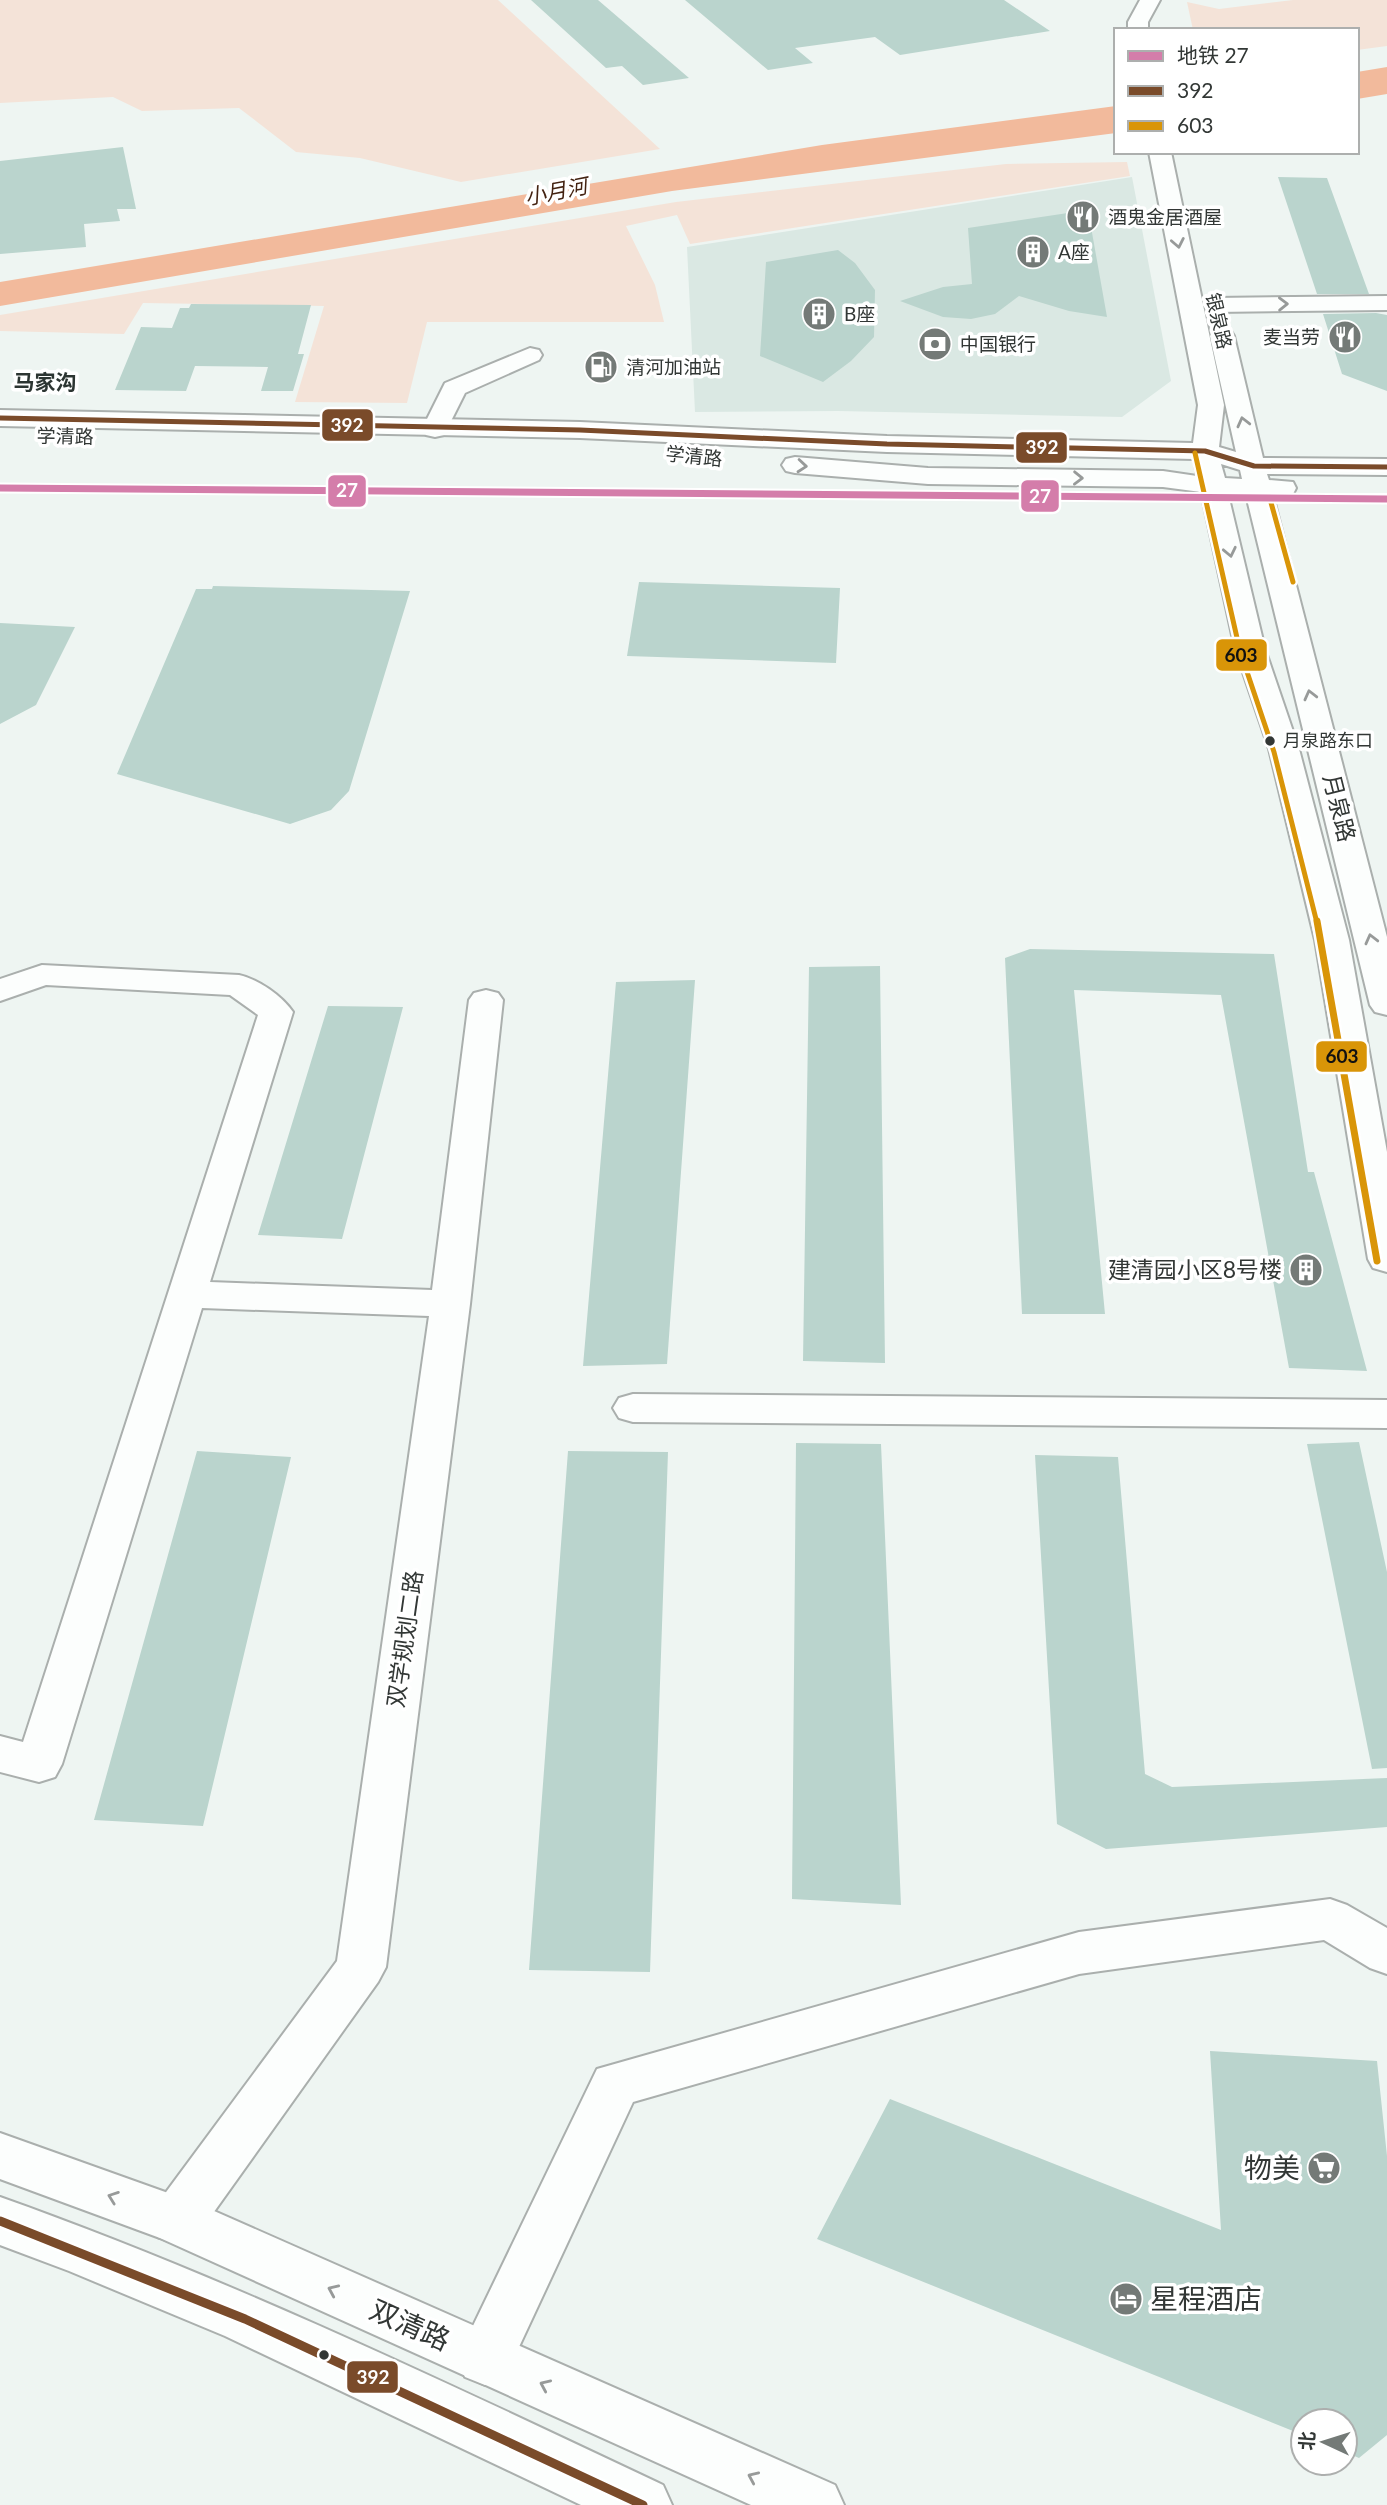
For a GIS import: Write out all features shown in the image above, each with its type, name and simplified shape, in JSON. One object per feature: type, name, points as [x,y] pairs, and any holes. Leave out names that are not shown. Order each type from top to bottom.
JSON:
[{"type":"main road","points":[[1138,28],[1138,22],[1150,0]]},
{"type":"main road","points":[[1150,0],[1157,28]]},
{"type":"main road","name":"银泉路","points":[[1160,154],[1211,405],[1206,451]]},
{"type":"main road","name":"银泉路","points":[[1210,280],[1255,477]]},
{"type":"main road","points":[[1215,305],[1387,303]]},
{"type":"main road","points":[[435,429],[454,388],[530,355]]},
{"type":"main road","name":"学清路","points":[[0,418],[580,430],[887,444],[1206,451],[1255,477],[1387,487]]},
{"type":"main road","name":"学清路","points":[[0,435],[567,443],[928,476],[1163,479],[1215,486],[1255,477],[1387,467]]},
{"type":"main road","name":"月泉路","points":[[1206,451],[1251,649],[1284,749],[1332,940],[1387,1259]]},
{"type":"main road","name":"月泉路","points":[[1255,477],[1387,1006]]},
{"type":"main road","points":[[0,991],[42,975],[239,985],[276,1012],[39,1764],[0,1754]]},
{"type":"main road","name":"双学规划二路","points":[[177,2220],[361,1967],[450,1304],[486,1000]]},
{"type":"main road","points":[[187,1294],[450,1304]]},
{"type":"main road","points":[[633,1408],[1387,1414]]},
{"type":"main road","points":[[485,2359],[615,2085],[1079,1952],[1330,1919],[1387,1953]]},
{"type":"main road","name":"双清路","points":[[0,2156],[177,2220],[815,2505]]},
{"type":"main road","points":[[0,2221],[99,2255],[285,2337],[643,2505]]},
{"type":"shaded area","points":[[0,0],[498,0],[660,149],[461,182],[360,158],[296,152],[239,108],[142,111],[113,97],[0,103]]},
{"type":"shaded area","points":[[1293,0],[1387,0],[1387,46],[1359,50],[1359,28],[1193,28],[1187,2],[1219,9]]},
{"type":"shaded area","points":[[1127,162],[1130,176],[690,244],[677,215],[626,226],[655,285],[664,322],[427,322],[407,403],[295,402],[324,306],[143,303],[124,334],[0,331],[0,315],[676,202],[1006,164]]},
{"type":"shaded area","points":[[1132,177],[1171,381],[1122,417],[838,411],[695,412],[687,247]]},
{"type":"water","points":[[1387,67],[1387,94],[1359,99],[1359,72]]},
{"type":"water","name":"小月河","points":[[1114,106],[1114,133],[672,191],[0,306],[0,282],[822,145]]},
{"type":"building","points":[[531,0],[598,0],[689,78],[643,85],[622,66],[606,68]]},
{"type":"building","points":[[685,0],[1004,0],[1050,31],[900,55],[875,37],[795,48],[813,63],[768,70]]},
{"type":"building","points":[[123,147],[136,209],[117,209],[120,221],[84,224],[86,247],[0,254],[0,161]]},
{"type":"building","points":[[1278,177],[1327,178],[1369,294],[1317,294]]},
{"type":"building","name":"A座","points":[[1088,210],[1107,317],[1069,311],[1019,296],[995,314],[971,319],[943,317],[900,301],[943,287],[972,284],[968,228]]},
{"type":"building","name":"B座","points":[[838,250],[855,263],[875,290],[874,337],[851,361],[823,382],[760,356],[766,262]]},
{"type":"building","points":[[191,304],[311,305],[298,354],[304,354],[293,391],[261,391],[268,367],[195,366],[186,391],[115,390],[141,327],[172,328],[180,308],[189,308]]},
{"type":"building","points":[[1323,314],[1387,315],[1387,391],[1342,374]]},
{"type":"building","points":[[639,582],[840,588],[836,663],[627,656]]},
{"type":"building","points":[[213,586],[410,591],[349,791],[331,810],[290,824],[117,774],[196,589],[212,589]]},
{"type":"building","points":[[0,623],[75,627],[36,705],[0,724]]},
{"type":"building","points":[[1030,949],[1274,954],[1308,1172],[1314,1172],[1367,1371],[1289,1368],[1221,995],[1074,990],[1105,1314],[1022,1314],[1005,958]]},
{"type":"building","points":[[880,966],[885,1363],[803,1361],[809,967]]},
{"type":"building","points":[[695,980],[667,1364],[583,1366],[616,982]]},
{"type":"building","points":[[328,1006],[403,1007],[342,1239],[258,1235]]},
{"type":"building","points":[[1359,1442],[1387,1572],[1387,1768],[1372,1769],[1307,1444]]},
{"type":"building","points":[[796,1443],[881,1444],[901,1905],[792,1899]]},
{"type":"building","points":[[197,1451],[291,1457],[203,1826],[94,1820]]},
{"type":"building","points":[[568,1451],[668,1452],[650,1972],[529,1970]]},
{"type":"building","points":[[1035,1455],[1118,1457],[1145,1774],[1172,1787],[1387,1778],[1387,1827],[1106,1849],[1057,1824]]},
{"type":"building","points":[[1210,2051],[1377,2061],[1387,2156],[1387,2435],[1359,2458],[1359,2407],[1289,2407],[1289,2429],[817,2239],[890,2099],[1221,2230]]},
{"type":"metro line","name":"27","points":[[0,488],[1387,499]]},
{"type":"transit line","name":"392","points":[[0,418],[580,430],[887,444],[1205,451],[1254,466],[1387,467]]},
{"type":"transit line","name":"603","points":[[1195,453],[1240,651],[1274,752],[1322,942],[1377,1261]]},
{"type":"transit line","name":"603","points":[[1293,582],[1270,499],[1387,498]]},
{"type":"transit line","name":"392","points":[[0,2221],[245,2319],[643,2505]]},
{"type":"place","name":"酒鬼金居酒屋","points":[[1083,217]]},
{"type":"place","name":"A座","points":[[1033,252]]},
{"type":"place","name":"B座","points":[[819,314]]},
{"type":"place","name":"麦当劳","points":[[1345,337]]},
{"type":"place","name":"中国银行","points":[[935,344]]},
{"type":"place","name":"清河加油站","points":[[601,367]]},
{"type":"place","name":"月泉路东口","points":[[1270,741]]},
{"type":"place","name":"建清园小区8号楼","points":[[1306,1270]]},
{"type":"place","name":"物美","points":[[1324,2168]]},
{"type":"place","name":"星程酒店","points":[[1126,2299]]},
{"type":"district","name":"马家沟","points":[[45,383]]}]
